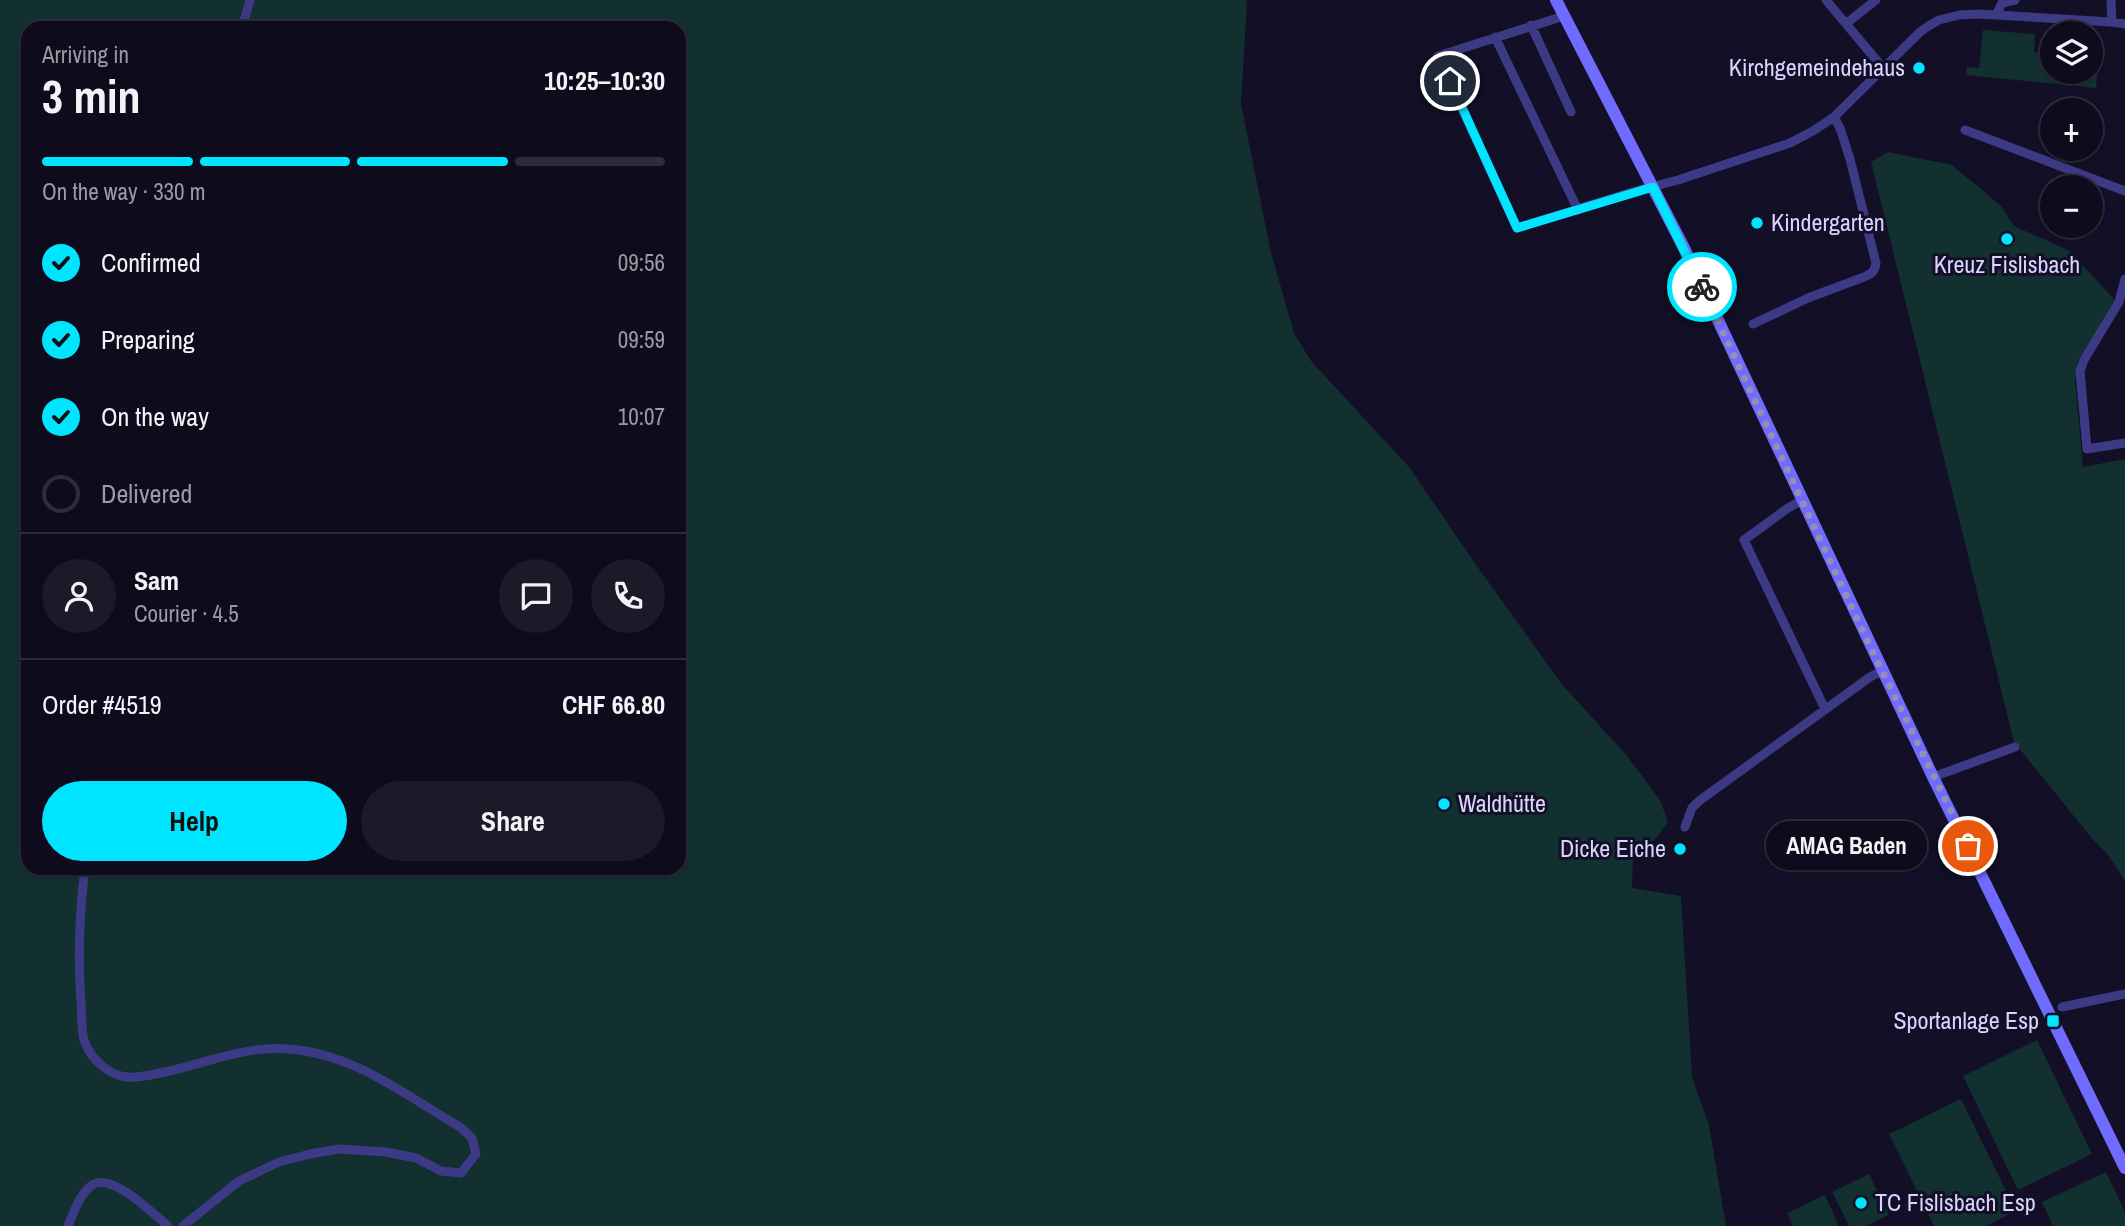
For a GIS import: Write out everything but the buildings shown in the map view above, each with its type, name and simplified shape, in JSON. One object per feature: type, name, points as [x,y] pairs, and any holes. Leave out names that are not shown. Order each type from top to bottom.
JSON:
[{"type":"main road","points":[[1556,0],[1689,259],[1882,671],[2125,1168]]},
{"type":"street","points":[[244,21],[250,0]]},
{"type":"street","points":[[1826,0],[1883,68]]},
{"type":"street","points":[[1847,23],[1876,0]]},
{"type":"street","points":[[1996,15],[2002,3],[2014,0]]},
{"type":"street","points":[[2110,0],[2112,22]]},
{"type":"street","points":[[1564,16],[1438,57],[1517,228],[1771,150],[1813,131],[1834,117],[1920,32],[1939,20],[1959,15],[1996,15],[2125,24]]},
{"type":"street","points":[[1531,25],[1571,112]]},
{"type":"street","points":[[1495,37],[1578,209]]},
{"type":"street","points":[[1754,324],[1808,298],[1864,277],[1875,269],[1876,263],[1850,159],[1834,117]]},
{"type":"street","points":[[1965,130],[2125,191]]},
{"type":"street","points":[[2125,279],[2119,302],[2080,371],[2087,449],[2125,443]]},
{"type":"street","points":[[1801,501],[1744,540],[1825,709]]},
{"type":"street","points":[[1685,827],[1692,808],[1699,801],[1882,671]]},
{"type":"street","points":[[1933,777],[2015,747]]},
{"type":"street","points":[[84,875],[78,941],[81,999],[85,1042],[96,1062],[114,1073],[135,1077],[254,1050],[287,1048],[320,1053],[372,1073],[460,1127],[472,1138],[476,1154],[461,1173],[441,1171],[416,1158],[375,1151],[339,1149],[279,1162],[239,1181],[183,1226]]},
{"type":"street","points":[[2062,1007],[2125,994]]},
{"type":"street","points":[[68,1226],[87,1190],[96,1183],[107,1182],[123,1189],[168,1226]]},
{"type":"green space","points":[[0,0],[1247,0],[1241,104],[1271,253],[1294,333],[1311,361],[1409,467],[1560,682],[1627,756],[1660,800],[1668,822],[1657,837],[1633,859],[1632,888],[1681,896],[1692,1077],[1709,1125],[1726,1226],[0,1226]]},
{"type":"green space","points":[[1983,30],[2035,34],[2034,52],[2040,53],[2040,82],[1966,75],[1967,67],[1979,68]]},
{"type":"green space","points":[[2056,84],[2096,84],[2096,88]]},
{"type":"green space","points":[[1888,152],[1952,165],[2000,205],[2014,226],[2068,250],[2116,301],[2078,362],[2075,379],[2083,467],[2125,459],[2125,881],[2108,855],[2014,742],[1871,162]]},
{"type":"green space","points":[[2037,1040],[2092,1154],[2018,1190],[1963,1076]]},
{"type":"green space","points":[[1961,1099],[2016,1211],[1986,1226],[1934,1226],[1889,1134]]},
{"type":"green space","points":[[2106,1172],[2125,1212],[2125,1226],[2053,1226],[2042,1202]]},
{"type":"green space","name":"TC Fislisbach Esp","points":[[1869,1174],[1889,1215],[1866,1226],[1849,1226],[1832,1192]]},
{"type":"green space","name":"TC Fislisbach Esp","points":[[1825,1195],[1839,1226],[1793,1226],[1787,1213]]},
{"type":"way so far","points":[[1702,287],[1867,640],[1968,846]]},
{"type":"place","name":"Kirchgemeindehaus","points":[[1919,68]]},
{"type":"place","name":"Kindergarten","points":[[1757,223]]},
{"type":"place","name":"Kreuz Fislisbach","points":[[2007,239]]},
{"type":"place","name":"Waldhütte","points":[[1444,804]]},
{"type":"place","name":"AMAG Baden","points":[[1968,846]]},
{"type":"place","name":"Dicke Eiche","points":[[1680,849]]},
{"type":"place","name":"Sportanlage Esp","points":[[2053,1021]]},
{"type":"place","name":"TC Fislisbach Esp","points":[[1861,1203]]},
{"type":"route","points":[[1450,81],[1517,228],[1653,187],[1702,287]]}]
